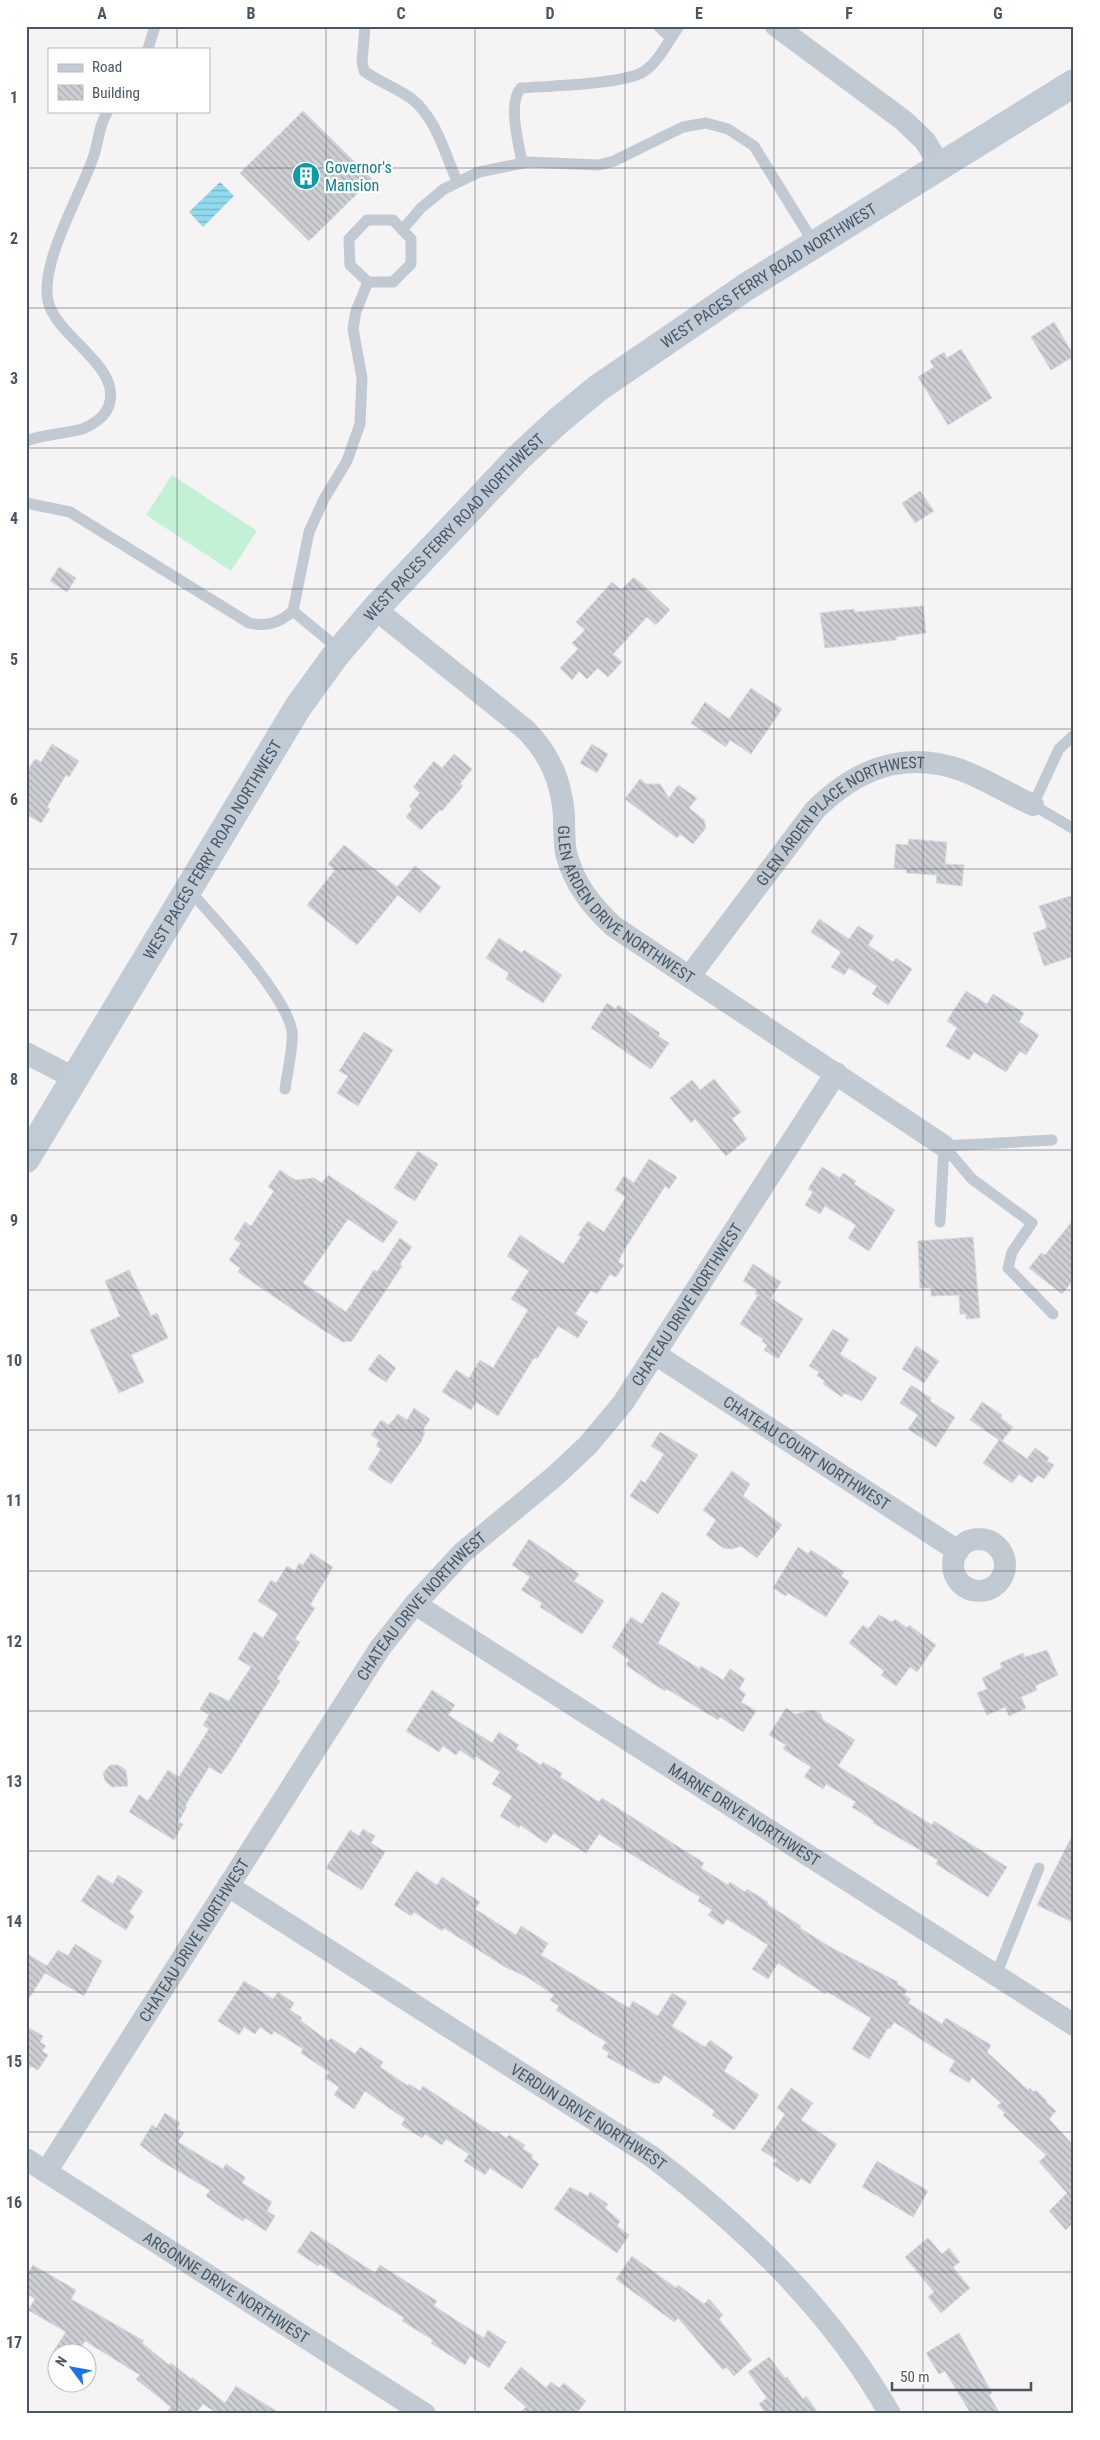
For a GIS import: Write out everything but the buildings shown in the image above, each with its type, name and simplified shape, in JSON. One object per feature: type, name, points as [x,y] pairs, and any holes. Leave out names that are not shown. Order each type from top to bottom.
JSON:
[{"type":"main road","name":"WEST PACES FERRY ROAD NORTHWEST","points":[[26,1159],[76,1079],[298,707],[340,650],[375,609],[518,458],[564,415],[644,354],[1074,83]]},
{"type":"street","points":[[776,26],[903,120],[925,141],[941,167]]},
{"type":"street","name":"GLEN ARDEN DRIVE NORTHWEST","points":[[375,609],[526,730],[539,744],[551,762],[559,782],[566,851],[572,872],[583,894],[595,910],[613,926],[944,1146]]},
{"type":"street","name":"GLEN ARDEN PLACE NORTHWEST","points":[[689,977],[815,810],[834,791],[852,778],[888,765],[928,762],[961,770],[1033,806]]},
{"type":"street","points":[[26,1053],[76,1079]]},
{"type":"street","name":"CHATEAU DRIVE NORTHWEST","points":[[46,2172],[380,1648],[415,1604],[462,1553],[555,1476],[588,1445],[623,1403],[836,1074]]},
{"type":"street","name":"CHATEAU COURT NORTHWEST","points":[[655,1354],[958,1551]]},
{"type":"street","name":"MARNE DRIVE NORTHWEST","points":[[415,1604],[1074,2025]]},
{"type":"street","name":"VERDUN DRIVE NORTHWEST","points":[[228,1886],[651,2156],[704,2196],[756,2242],[820,2312],[850,2351],[890,2414]]},
{"type":"street","name":"ARGONNE DRIVE NORTHWEST","points":[[26,2160],[425,2414]]},
{"type":"lane","points":[[148,48],[155,26]]},
{"type":"lane","points":[[365,26],[362,62],[364,71],[412,99],[426,114],[436,131],[458,181]]},
{"type":"lane","points":[[658,26],[671,38]]},
{"type":"lane","points":[[522,163],[514,105],[514,95],[521,88],[595,82],[638,74],[650,66],[679,26]]},
{"type":"lane","points":[[26,441],[82,428],[101,418],[108,409],[111,398],[109,380],[51,312],[47,291],[54,255],[94,157],[101,123],[107,112]]},
{"type":"lane","points":[[402,230],[428,201],[458,181],[492,168],[522,163],[599,165],[614,161],[683,127],[698,123],[719,126],[735,132],[754,146],[815,245]]},
{"type":"lane","points":[[367,220],[393,220],[402,230],[411,239],[411,264],[393,282],[368,282],[350,265],[349,239],[367,220]]},
{"type":"lane","points":[[26,503],[70,512],[249,623],[266,625],[276,623],[293,611],[309,532],[324,499],[348,461],[360,424],[362,378],[353,329],[356,311],[368,282]]},
{"type":"lane","points":[[293,611],[340,650]]},
{"type":"lane","points":[[1074,735],[1059,749],[1033,806],[1074,829]]},
{"type":"lane","points":[[189,890],[218,921],[281,1003],[292,1032],[285,1088]]},
{"type":"lane","points":[[944,1146],[1052,1140]]},
{"type":"lane","points":[[940,1222],[944,1146]]},
{"type":"lane","points":[[944,1146],[972,1179],[1032,1223],[1012,1252],[1008,1268],[1053,1314]]},
{"type":"lane","points":[[996,1975],[1040,1868]]},
{"type":"green space","points":[[172,475],[257,531],[231,571],[146,515]]},
{"type":"water","points":[[220,182],[234,196],[203,227],[189,212]]},
{"type":"place","name":"Governor's Mansion","points":[[306,176]]}]
